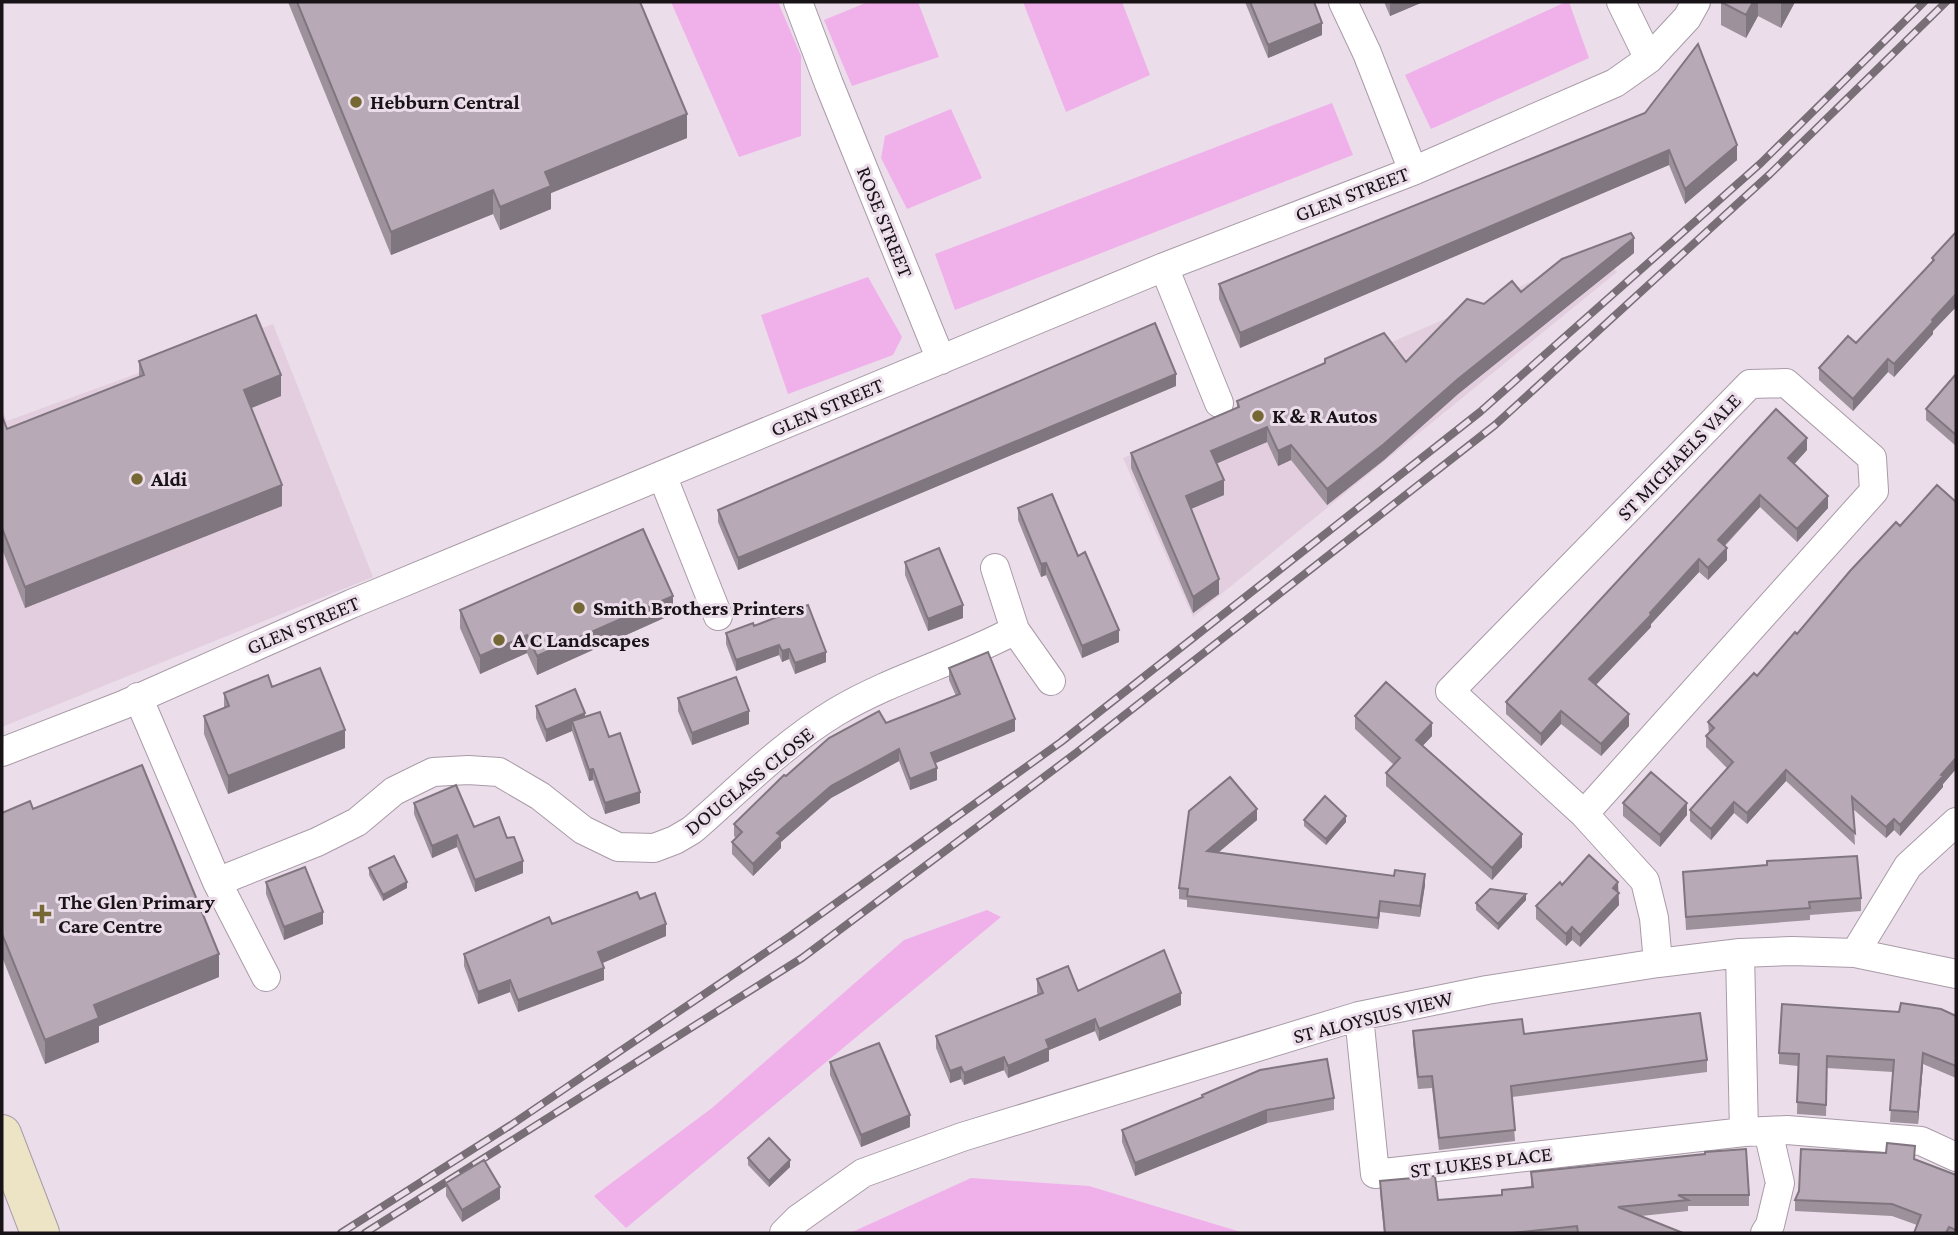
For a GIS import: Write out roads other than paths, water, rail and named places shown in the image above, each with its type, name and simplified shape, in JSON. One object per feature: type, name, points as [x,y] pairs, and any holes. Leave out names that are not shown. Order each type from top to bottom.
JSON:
[{"type":"main road","points":[[2,1134],[40,1233]]},
{"type":"street","name":"ROSE STREET","points":[[798,2],[941,360]]},
{"type":"street","points":[[1343,2],[1367,54],[1413,171]]},
{"type":"street","points":[[1621,2],[1649,59]]},
{"type":"street","name":"GLEN STREET","points":[[2,752],[138,697],[351,604],[1164,267],[1413,171],[1615,83],[1649,59],[1687,18],[1696,2]]},
{"type":"street","points":[[1164,267],[1219,403]]},
{"type":"street","name":"ST MICHAELS VALE","points":[[1584,814],[1874,491],[1872,458],[1786,383],[1750,384],[1450,691],[1584,814],[1645,881],[1654,918],[1658,963]]},
{"type":"street","points":[[662,475],[718,616]]},
{"type":"street","points":[[995,568],[1015,630],[1051,681]]},
{"type":"street","name":"DOUGLASS CLOSE","points":[[217,882],[357,822],[394,791],[433,772],[499,772],[540,796],[591,834],[618,847],[654,848],[692,830],[791,744],[836,712],[924,669],[980,649],[1015,630]]},
{"type":"street","points":[[138,697],[217,882],[266,978]]},
{"type":"street","points":[[1855,953],[1908,866],[1956,822]]},
{"type":"street","points":[[1740,953],[1756,1131],[1780,1183],[1770,1225],[1765,1233]]},
{"type":"street","name":"ST ALOYSIUS VIEW","points":[[784,1233],[798,1219],[863,1173],[962,1138],[1359,1016],[1487,990],[1740,953],[1855,953],[1956,974]]},
{"type":"street","name":"ST LUKES PLACE","points":[[1359,1016],[1375,1174],[1756,1131],[1787,1130],[1921,1141],[1956,1157]]},
{"type":"railway","points":[[341,1233],[511,1125],[790,936],[1061,742],[1480,412],[1761,163],[1924,2]]},
{"type":"railway","points":[[365,1233],[802,958],[1076,753],[1495,425],[1770,174],[1946,2]]},
{"type":"place","name":"Hebburn Central","points":[[356,102]]},
{"type":"place","name":"K & R Autos","points":[[1258,416]]},
{"type":"place","name":"Aldi","points":[[137,479]]},
{"type":"place","name":"Smith Brothers Printers","points":[[579,608]]},
{"type":"place","name":"A C Landscapes","points":[[499,640]]},
{"type":"place","name":"The Glen Primary Care Centre","points":[[42,914]]}]
